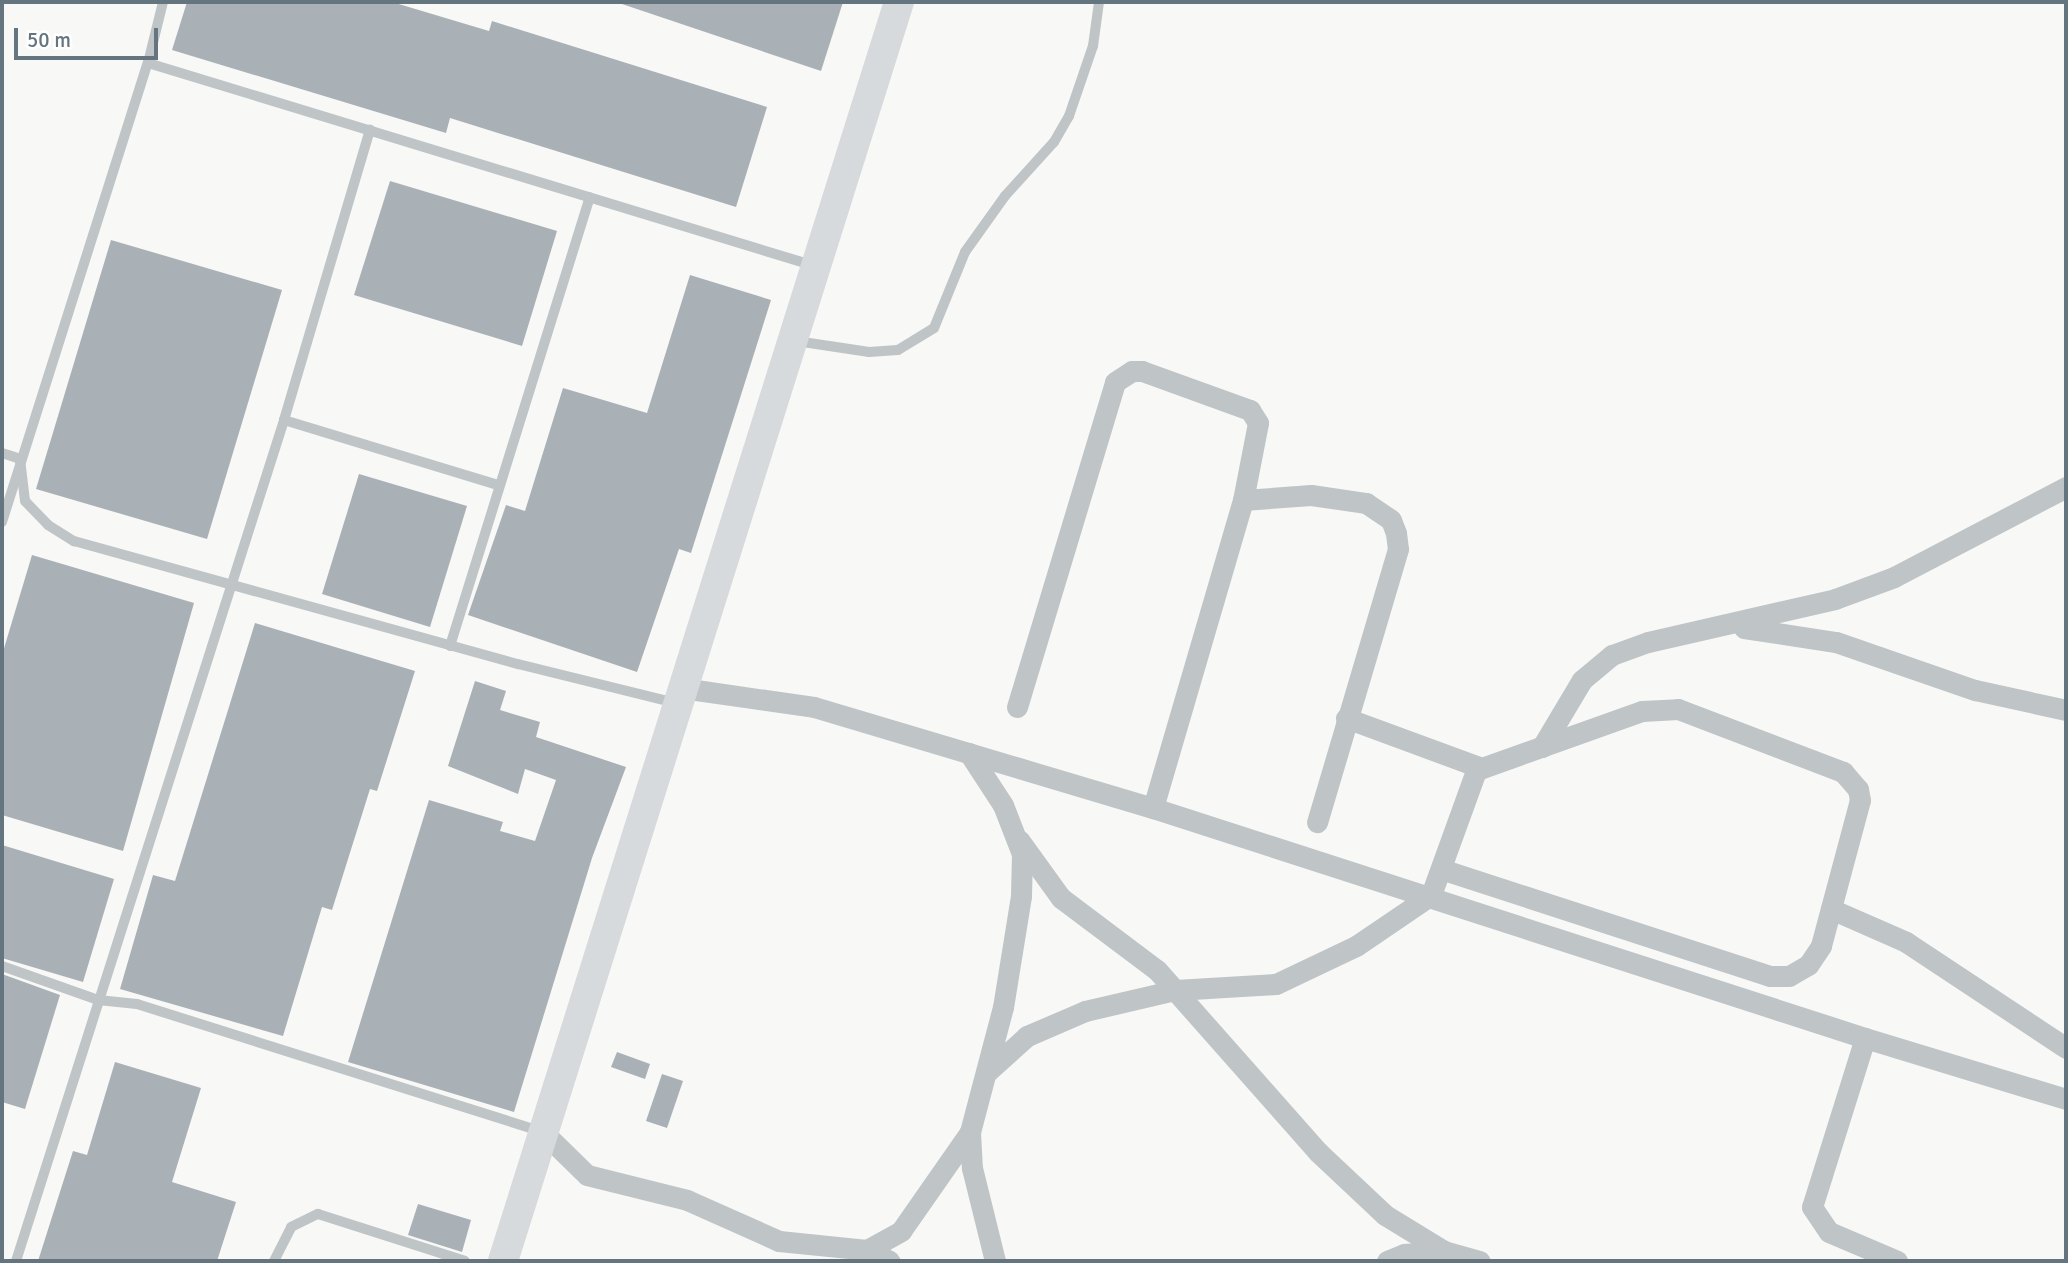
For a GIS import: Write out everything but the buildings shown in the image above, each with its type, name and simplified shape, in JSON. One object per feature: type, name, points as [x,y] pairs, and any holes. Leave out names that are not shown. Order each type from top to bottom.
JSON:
[{"type":"main road","points":[[503,1261],[899,2]]},
{"type":"street","points":[[1017,708],[1115,382],[1123,375],[1142,371],[1255,415],[1258,423],[1243,500],[1153,808]]},
{"type":"street","points":[[1542,747],[1582,681],[1612,656],[1648,642],[1835,599],[1894,578],[2066,487]]},
{"type":"street","points":[[1243,500],[1333,496],[1366,503],[1391,520],[1398,549],[1317,822]]},
{"type":"street","points":[[1724,625],[1836,642],[1975,690],[2066,710]]},
{"type":"street","points":[[679,696],[814,707],[1153,808],[1431,895],[1865,1038],[2066,1099]]},
{"type":"street","points":[[1346,718],[1477,768],[1642,711],[1665,707],[1843,772],[1853,779],[1860,800],[1821,946],[1808,965],[1789,976],[1770,976],[1441,869]]},
{"type":"street","points":[[969,753],[1019,840],[1061,898],[1130,946],[1175,990],[1318,1152],[1385,1215],[1444,1251],[1480,1261]]},
{"type":"street","points":[[986,1073],[1027,1036],[1052,1023],[1175,990],[1276,984],[1326,963],[1431,895],[1477,768]]},
{"type":"street","points":[[995,1261],[972,1168],[970,1132],[1003,1007],[1021,896],[1019,840]]},
{"type":"street","points":[[1831,909],[1906,942],[2066,1048]]},
{"type":"street","points":[[1865,1038],[1812,1207],[1829,1232],[1897,1261]]},
{"type":"street","points":[[867,1250],[901,1231],[970,1132]]},
{"type":"street","points":[[544,1133],[574,1167],[609,1184],[687,1200],[779,1241],[867,1250],[890,1261]]},
{"type":"street","points":[[1387,1261],[1404,1254],[1444,1251]]},
{"type":"lane","points":[[2,522],[148,63],[163,2]]},
{"type":"lane","points":[[792,341],[869,352],[898,350],[934,328],[965,252],[1005,196],[1054,142],[1069,116],[1093,46],[1100,2]]},
{"type":"lane","points":[[148,63],[816,266]]},
{"type":"lane","points":[[16,1261],[228,584],[284,420],[370,129]]},
{"type":"lane","points":[[450,646],[498,485],[590,197]]},
{"type":"lane","points":[[284,420],[498,485]]},
{"type":"lane","points":[[2,453],[20,459]]},
{"type":"lane","points":[[20,459],[25,501],[66,536],[450,646],[679,696]]},
{"type":"lane","points":[[2,965],[98,1000],[137,1004],[544,1133]]},
{"type":"lane","points":[[274,1261],[290,1227],[318,1214],[464,1261]]}]
